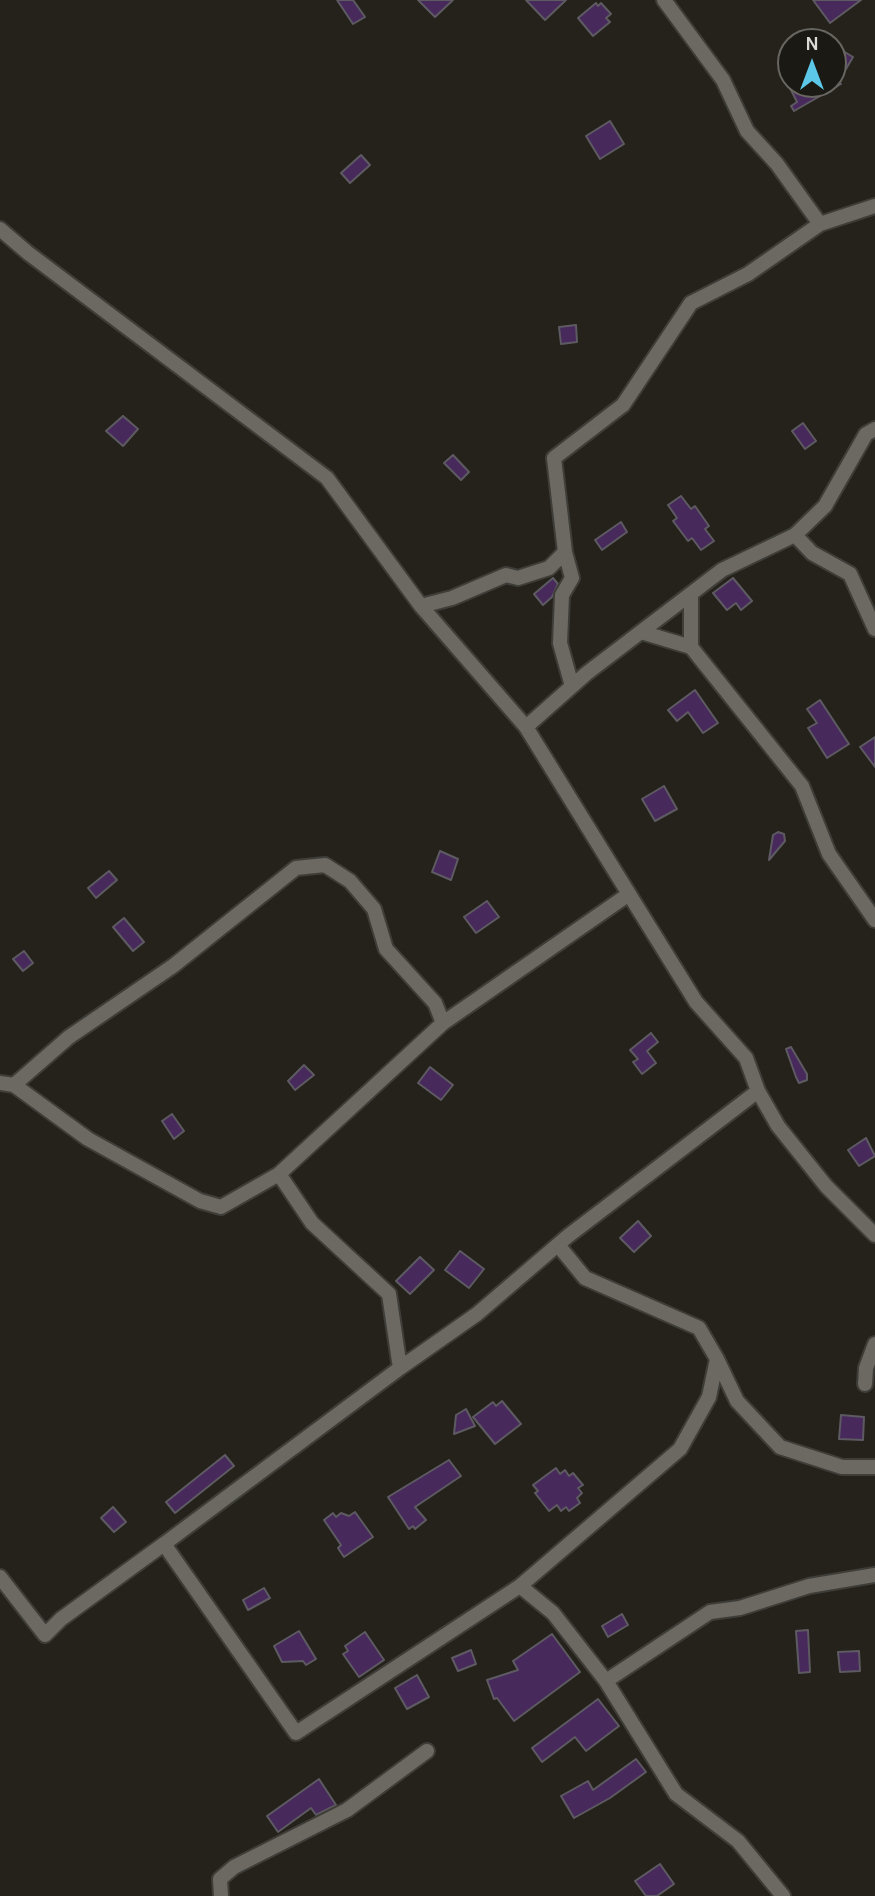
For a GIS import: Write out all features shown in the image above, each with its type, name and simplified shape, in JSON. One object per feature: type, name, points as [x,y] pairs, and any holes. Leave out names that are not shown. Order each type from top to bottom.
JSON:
[{"type":"street","points":[[664,0],[723,79],[747,131],[777,164],[820,224]]},
{"type":"street","points":[[572,686],[560,643],[562,595],[572,578],[565,552],[554,458],[623,405],[691,303],[748,274],[820,224],[875,206]]},
{"type":"street","points":[[0,229],[327,478],[421,606],[526,727],[696,1002],[746,1058],[758,1091],[778,1126],[810,1166],[875,1235]]},
{"type":"street","points":[[526,727],[572,686],[691,597],[722,570],[795,535],[825,506],[866,434],[875,429]]},
{"type":"street","points":[[795,535],[812,553],[850,574],[875,629]]},
{"type":"street","points":[[421,606],[452,598],[506,575],[518,578],[530,576],[549,568],[565,552]]},
{"type":"street","points":[[691,597],[691,648]]},
{"type":"street","points":[[641,632],[691,648],[802,786],[829,854],[875,920]]},
{"type":"street","points":[[443,1023],[435,1003],[386,949],[374,909],[350,881],[325,865],[296,868],[173,966],[69,1037],[7,1084],[88,1139],[200,1201],[221,1207],[279,1174],[443,1023],[629,894]]},
{"type":"street","points":[[0,1577],[45,1635],[61,1619],[477,1314],[558,1245],[758,1091]]},
{"type":"street","points":[[279,1174],[312,1223],[389,1294],[400,1368]]},
{"type":"street","points":[[558,1245],[585,1278],[699,1328],[737,1401],[780,1447],[842,1467],[875,1467]]},
{"type":"street","points":[[865,1384],[866,1368],[875,1344]]},
{"type":"street","points":[[164,1544],[296,1733],[520,1586],[680,1449],[709,1397],[717,1359]]},
{"type":"street","points":[[709,1397],[737,1401]]},
{"type":"street","points":[[606,1681],[710,1612],[740,1608],[809,1586],[875,1575]]},
{"type":"street","points":[[520,1586],[553,1613],[606,1681],[676,1794],[738,1841],[783,1896]]},
{"type":"street","points":[[221,1896],[220,1879],[234,1867],[347,1810],[427,1751]]},
{"type":"building","points":[[337,0],[353,0],[365,17],[353,24]]},
{"type":"building","points":[[418,0],[453,0],[435,17]]},
{"type":"building","points":[[526,0],[566,0],[545,20]]},
{"type":"building","points":[[813,0],[861,0],[830,23]]},
{"type":"building","points":[[596,3],[598,6],[601,3],[611,14],[606,18],[610,22],[593,36],[578,18]]},
{"type":"building","points":[[847,53],[853,57],[847,67]]},
{"type":"building","points":[[795,98],[817,98],[794,111],[791,106],[797,102]]},
{"type":"building","points":[[610,121],[624,144],[600,159],[586,136]]},
{"type":"building","points":[[361,155],[370,165],[350,183],[341,173]]},
{"type":"building","points":[[576,325],[577,342],[561,344],[559,327]]},
{"type":"building","points":[[123,416],[138,429],[123,446],[106,431]]},
{"type":"building","points":[[803,423],[816,441],[805,449],[792,431]]},
{"type":"building","points":[[453,455],[469,472],[461,480],[444,463]]},
{"type":"building","points":[[681,496],[691,509],[695,506],[709,526],[705,529],[714,541],[701,550],[692,538],[688,541],[673,521],[677,518],[668,505]]},
{"type":"building","points":[[621,522],[627,532],[602,550],[595,540]]},
{"type":"building","points":[[553,578],[558,584],[552,597],[543,605],[534,594]]},
{"type":"building","points":[[733,578],[752,601],[741,610],[736,603],[727,610],[713,593]]},
{"type":"building","points":[[695,690],[718,723],[703,733],[688,712],[677,721],[668,710]]},
{"type":"building","points":[[820,700],[849,744],[827,758],[808,728],[817,723],[807,709]]},
{"type":"building","points":[[875,737],[875,767],[860,747]]},
{"type":"building","points":[[664,786],[677,809],[655,821],[642,799]]},
{"type":"building","points":[[778,832],[784,834],[785,841],[769,860],[773,835]]},
{"type":"building","points":[[440,851],[458,859],[451,880],[432,872]]},
{"type":"building","points":[[109,871],[117,880],[96,898],[88,888]]},
{"type":"building","points":[[487,901],[499,917],[476,933],[464,917]]},
{"type":"building","points":[[124,918],[144,942],[133,951],[113,927]]},
{"type":"building","points":[[24,951],[33,963],[23,971],[13,959]]},
{"type":"building","points":[[651,1033],[658,1042],[647,1051],[656,1063],[642,1074],[633,1062],[638,1059],[630,1050]]},
{"type":"building","points":[[791,1047],[807,1074],[807,1080],[799,1083],[786,1049]]},
{"type":"building","points":[[304,1065],[314,1075],[295,1090],[288,1081]]},
{"type":"building","points":[[430,1067],[453,1085],[441,1100],[418,1083]]},
{"type":"building","points":[[172,1114],[184,1131],[174,1139],[162,1121]]},
{"type":"building","points":[[866,1138],[875,1156],[859,1166],[848,1150]]},
{"type":"building","points":[[638,1221],[651,1236],[634,1252],[620,1238]]},
{"type":"building","points":[[460,1251],[484,1269],[469,1288],[445,1270]]},
{"type":"building","points":[[420,1257],[434,1270],[410,1294],[396,1281]]},
{"type":"building","points":[[502,1401],[521,1424],[495,1444],[473,1417],[493,1402],[496,1406]]},
{"type":"building","points":[[466,1409],[475,1426],[454,1434],[456,1415]]},
{"type":"building","points":[[841,1415],[864,1417],[863,1440],[839,1439]]},
{"type":"building","points":[[225,1455],[234,1466],[175,1513],[166,1502]]},
{"type":"building","points":[[449,1460],[461,1476],[415,1507],[426,1520],[415,1529],[413,1526],[409,1529],[388,1497]]},
{"type":"building","points":[[556,1468],[560,1474],[565,1470],[569,1476],[573,1473],[583,1485],[578,1488],[582,1493],[577,1498],[580,1503],[569,1511],[566,1507],[561,1511],[557,1505],[549,1511],[535,1493],[538,1491],[533,1485]]},
{"type":"building","points":[[113,1507],[126,1522],[114,1532],[101,1518]]},
{"type":"building","points":[[355,1512],[373,1537],[344,1557],[338,1548],[341,1545],[324,1520],[333,1513],[336,1517],[341,1513],[349,1516]]},
{"type":"building","points":[[264,1588],[270,1598],[248,1610],[243,1600]]},
{"type":"building","points":[[622,1614],[628,1625],[608,1637],[602,1626]]},
{"type":"building","points":[[808,1630],[810,1672],[799,1673],[796,1631]]},
{"type":"building","points":[[299,1631],[316,1659],[306,1665],[303,1661],[282,1662],[274,1646]]},
{"type":"building","points":[[365,1632],[384,1660],[359,1677],[343,1654],[348,1651],[345,1646]]},
{"type":"building","points":[[552,1634],[580,1672],[514,1721],[497,1698],[494,1699],[487,1680],[518,1670],[513,1661]]},
{"type":"building","points":[[471,1650],[476,1664],[458,1671],[452,1658]]},
{"type":"building","points":[[859,1651],[860,1671],[840,1672],[838,1652]]},
{"type":"building","points":[[417,1675],[429,1697],[407,1709],[395,1688]]},
{"type":"building","points":[[598,1699],[619,1726],[586,1751],[575,1737],[542,1762],[532,1748]]},
{"type":"building","points":[[636,1759],[646,1772],[610,1798],[574,1818],[561,1796],[588,1781],[593,1790]]},
{"type":"building","points":[[319,1779],[336,1805],[316,1815],[311,1808],[278,1832],[267,1816]]},
{"type":"building","points":[[660,1864],[674,1884],[657,1896],[646,1896],[635,1881]]}]
